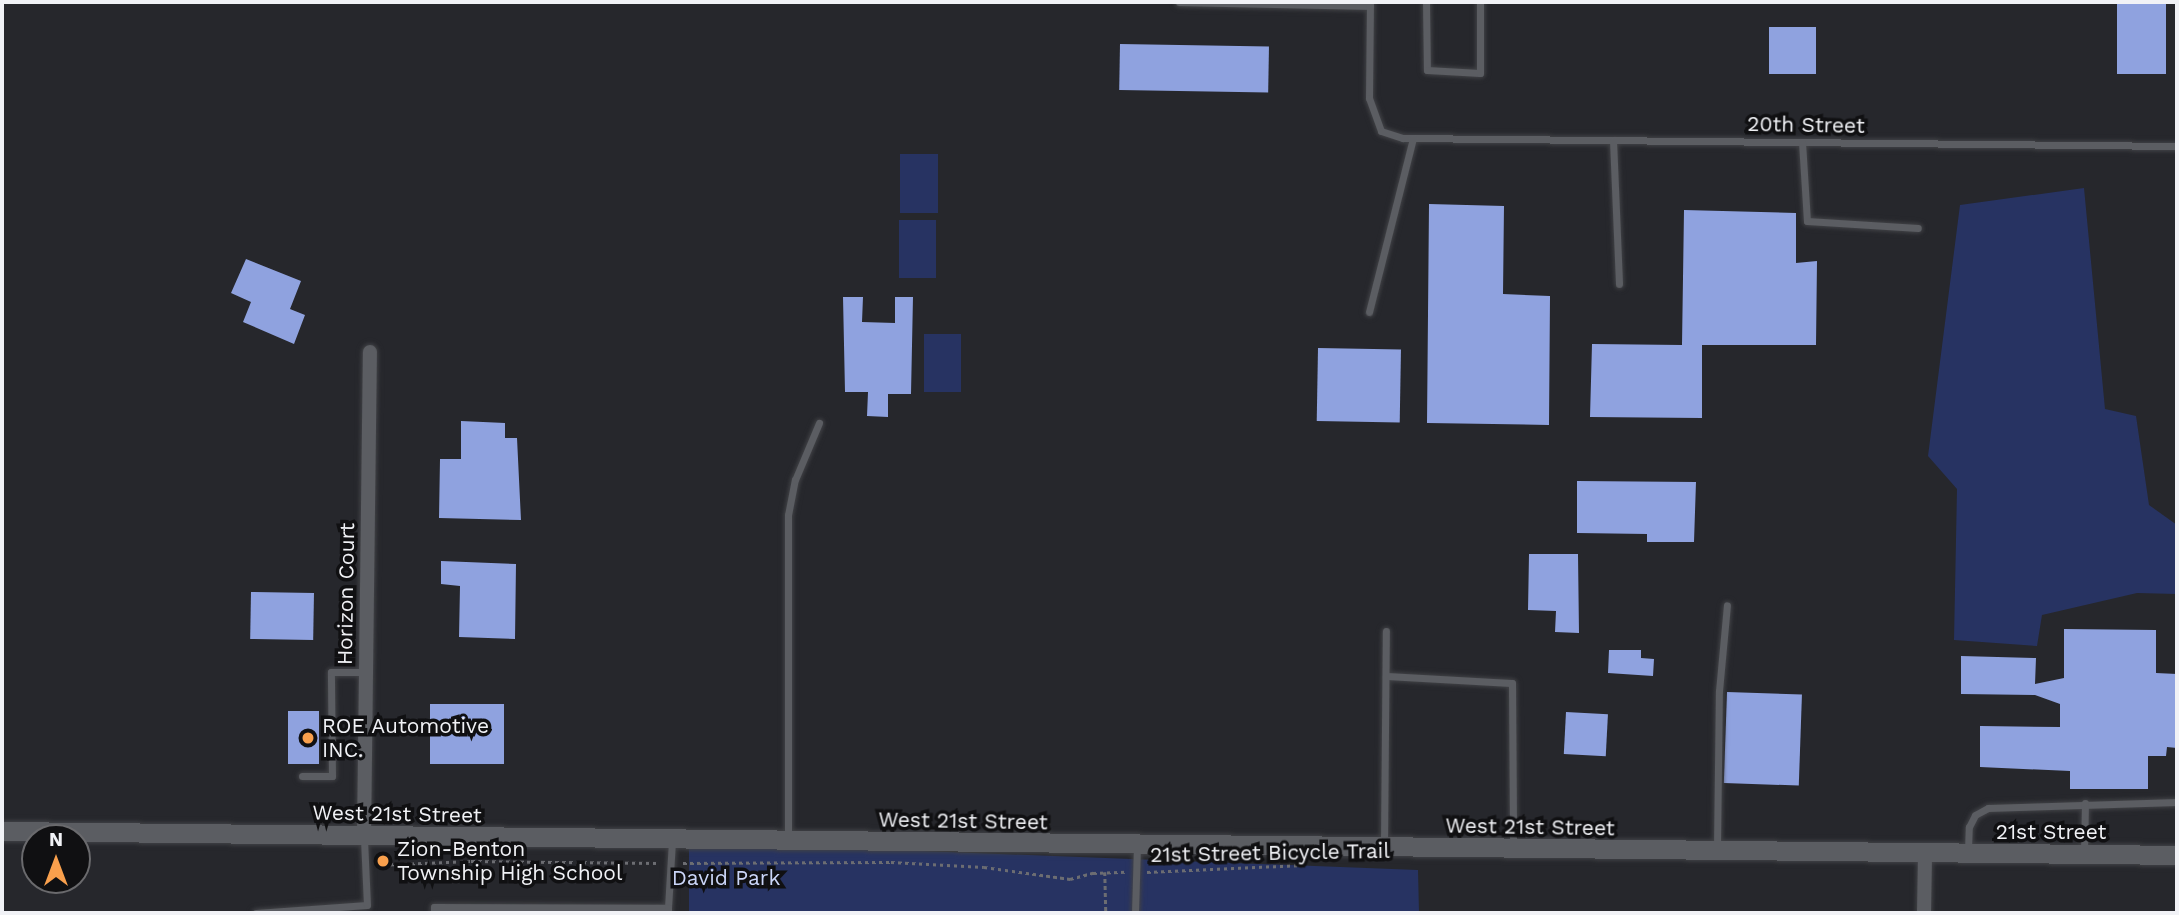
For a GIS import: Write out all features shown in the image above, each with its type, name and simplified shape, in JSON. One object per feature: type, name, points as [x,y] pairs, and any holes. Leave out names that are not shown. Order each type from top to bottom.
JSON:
[{"type":"street","name":"Horizon Court","points":[[364,836],[370,352]]},
{"type":"street","name":"West 21st Street","points":[[2,831],[1925,854]]},
{"type":"street","name":"21st Street","points":[[1925,854],[2177,855]]},
{"type":"street","points":[[1924,913],[1925,854]]},
{"type":"lane","points":[[1179,2],[1370,4]]},
{"type":"lane","points":[[1426,2],[1427,70],[1480,73],[1480,2]]},
{"type":"lane","name":"20th Street","points":[[1370,4],[1369,98],[1374,116],[1381,131],[1413,138],[2177,146]]},
{"type":"lane","points":[[1368,312],[1413,138]]},
{"type":"lane","points":[[1613,140],[1619,284]]},
{"type":"lane","points":[[1802,142],[1807,221],[1918,228]]},
{"type":"lane","points":[[788,841],[788,514],[795,480],[819,423]]},
{"type":"lane","points":[[1717,852],[1719,691],[1727,606]]},
{"type":"lane","points":[[1384,848],[1386,631]]},
{"type":"lane","points":[[302,776],[332,776],[331,672],[366,672]]},
{"type":"lane","points":[[1386,676],[1512,683],[1513,850]]},
{"type":"lane","points":[[1968,855],[1969,827],[1975,815],[1987,808],[2177,802]]},
{"type":"lane","points":[[2084,855],[2085,803]]},
{"type":"lane","points":[[256,913],[367,905],[364,836]]},
{"type":"lane","points":[[434,913],[434,906],[668,911],[673,863],[672,840]]},
{"type":"lane","points":[[1135,913],[1137,845]]},
{"type":"path","name":"21st Street Bicycle Trail","points":[[365,865],[471,861],[891,862],[984,867],[1070,879],[1105,872],[1180,874],[1225,866],[1315,865]]},
{"type":"path","points":[[1105,872],[1106,913]]},
{"type":"green space","points":[[900,154],[938,154],[938,213],[900,213]]},
{"type":"green space","points":[[2084,188],[2105,409],[2136,416],[2149,505],[2177,525],[2177,594],[2137,593],[2042,615],[2037,646],[1954,640],[1957,489],[1928,456],[1960,205]]},
{"type":"green space","points":[[899,220],[936,220],[936,278],[899,278]]},
{"type":"green space","points":[[924,334],[961,334],[961,392],[924,392]]},
{"type":"green space","name":"David Park","points":[[689,842],[1418,870],[1419,913],[689,913]]},
{"type":"building","points":[[2117,2],[2166,2],[2166,74],[2117,74]]},
{"type":"building","points":[[1769,27],[1816,27],[1816,74],[1769,74]]},
{"type":"building","points":[[1120,44],[1269,47],[1268,93],[1119,90]]},
{"type":"building","points":[[1429,204],[1504,206],[1503,294],[1550,296],[1549,425],[1427,423]]},
{"type":"building","points":[[1684,210],[1796,213],[1796,263],[1817,261],[1816,345],[1702,345],[1702,418],[1590,417],[1592,344],[1682,345]]},
{"type":"building","points":[[246,259],[301,281],[290,309],[305,315],[294,344],[243,322],[251,302],[231,293]]},
{"type":"building","points":[[843,297],[863,297],[862,322],[895,323],[895,297],[913,297],[911,394],[888,394],[888,417],[867,416],[868,392],[845,392]]},
{"type":"building","points":[[1318,348],[1401,349],[1400,422],[1317,421]]},
{"type":"building","points":[[461,421],[505,423],[505,438],[517,438],[521,520],[439,518],[440,459],[461,459]]},
{"type":"building","points":[[1577,481],[1696,482],[1694,542],[1647,542],[1647,534],[1577,533]]},
{"type":"building","points":[[1529,554],[1578,554],[1579,633],[1555,632],[1556,611],[1528,610]]},
{"type":"building","points":[[441,561],[516,564],[515,639],[459,637],[460,586],[441,584]]},
{"type":"building","points":[[251,592],[314,593],[313,640],[250,639]]},
{"type":"building","points":[[2064,629],[2156,630],[2156,673],[2177,674],[2177,748],[2167,747],[2166,756],[2148,756],[2148,789],[2070,789],[2070,771],[1980,767],[1980,726],[2060,727],[2060,704],[2035,695],[1961,694],[1961,656],[2036,658],[2035,684],[2064,678]]},
{"type":"building","points":[[1609,650],[1641,650],[1641,658],[1654,659],[1653,676],[1608,673]]},
{"type":"building","points":[[1727,692],[1802,695],[1799,786],[1724,783]]},
{"type":"building","points":[[430,704],[504,704],[504,764],[430,764]]},
{"type":"building","points":[[288,711],[319,711],[319,764],[288,764]]},
{"type":"building","points":[[1566,712],[1608,714],[1606,756],[1564,754]]},
{"type":"place","name":"ROE Automotive INC.","points":[[308,738]]},
{"type":"place","name":"Zion-Benton Township High School","points":[[383,861]]}]
